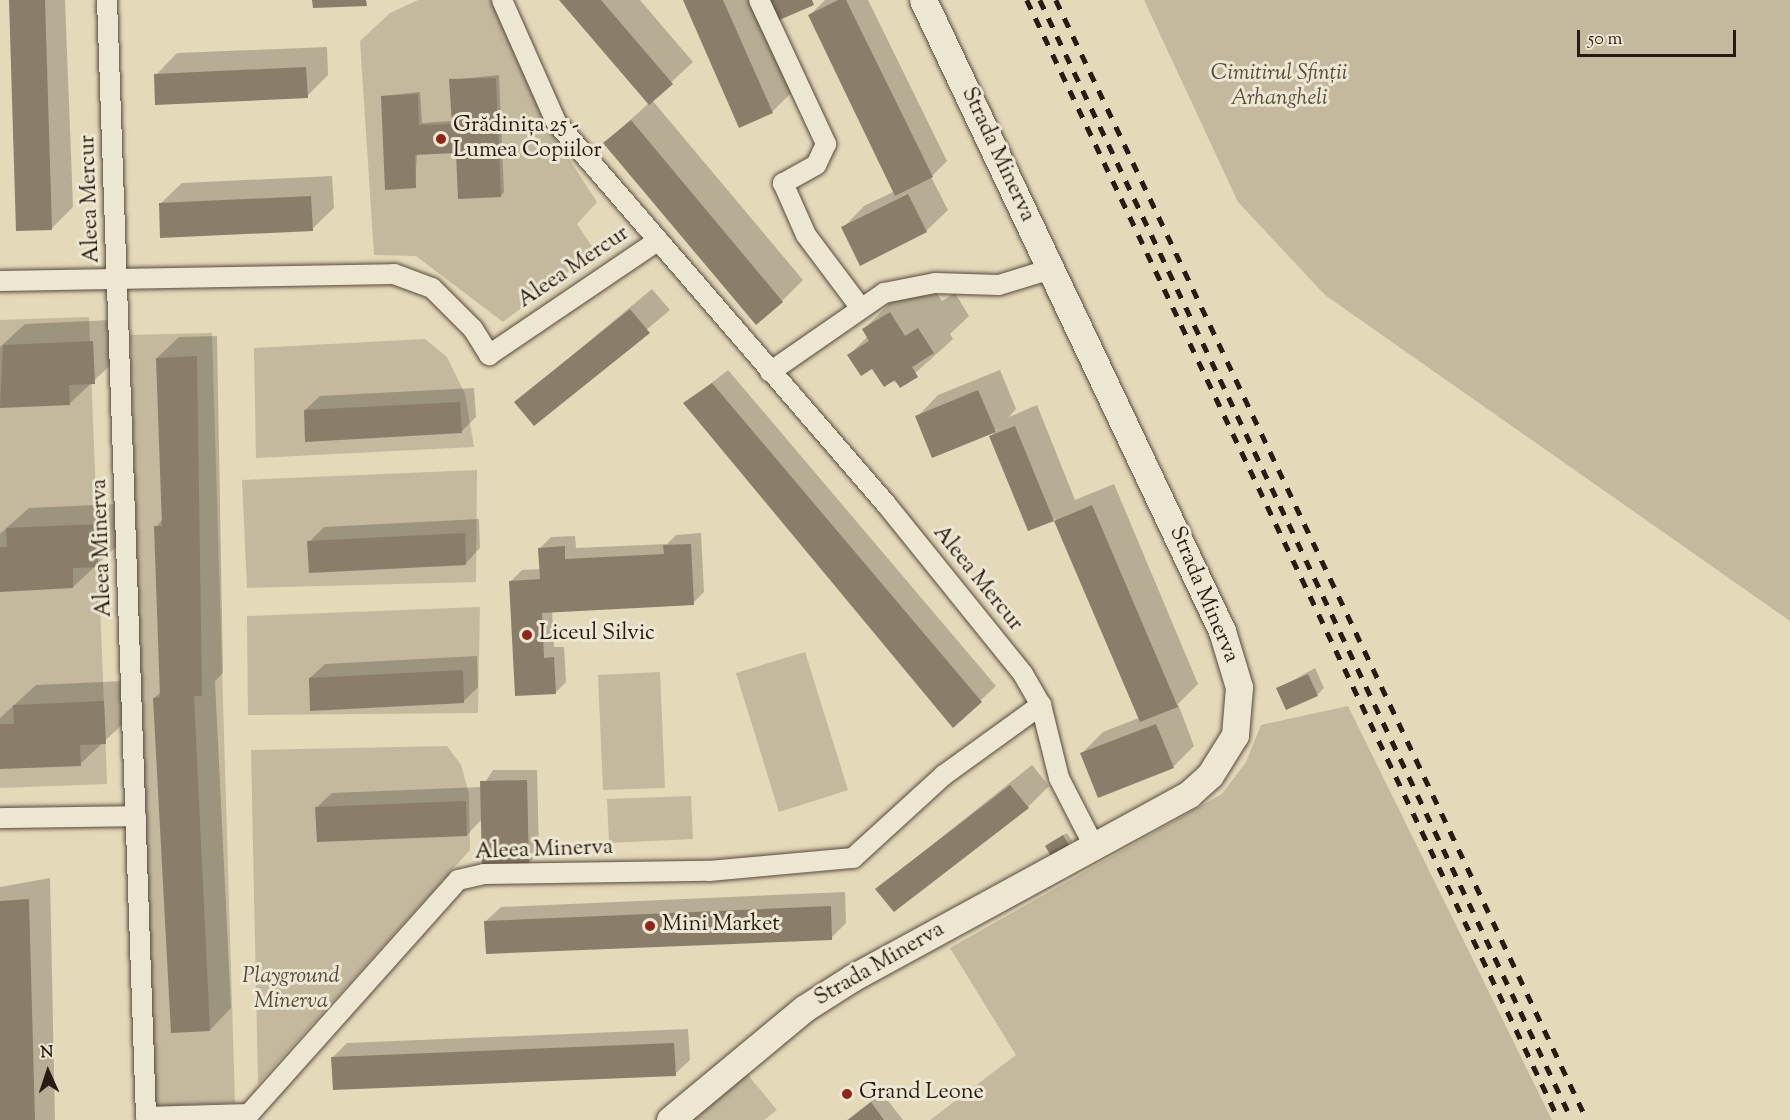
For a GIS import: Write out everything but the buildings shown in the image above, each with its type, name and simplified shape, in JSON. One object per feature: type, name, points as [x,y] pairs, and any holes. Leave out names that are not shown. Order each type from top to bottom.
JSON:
[{"type":"street","name":"Aleea Mercur","points":[[107,0],[118,279]]},
{"type":"street","name":"Aleea Mercur","points":[[502,0],[556,122],[656,242],[886,504],[1023,674],[1041,705],[1059,778],[1094,846]]},
{"type":"street","points":[[759,0],[826,144],[816,165],[783,183],[806,235],[860,307]]},
{"type":"street","name":"Strada Minerva","points":[[670,1120],[805,1008],[1172,804],[1210,775],[1235,735],[1239,687],[1222,631],[923,0]]},
{"type":"street","name":"Aleea Mercur","points":[[0,281],[394,274],[432,288],[473,329],[489,355],[656,242]]},
{"type":"street","points":[[770,372],[860,307],[908,285],[999,285],[1051,269]]},
{"type":"street","name":"Aleea Minerva","points":[[118,279],[146,1117],[249,1114],[458,880],[484,874],[811,865],[853,858],[944,775],[1041,705]]},
{"type":"street","points":[[0,818],[136,816]]},
{"type":"green space","points":[[418,0],[491,0],[545,122],[597,202],[577,224],[595,251],[503,322],[416,256],[374,255],[360,41],[390,13]]},
{"type":"green space","name":"Cimitirul Sfinții Arhangheli","points":[[1144,0],[1790,0],[1790,621],[1325,295],[1238,202]]},
{"type":"green space","points":[[89,317],[107,784],[0,788],[0,320]]},
{"type":"green space","points":[[212,333],[235,1103],[153,1106],[130,335]]},
{"type":"green space","points":[[425,339],[447,357],[465,394],[474,447],[256,458],[254,348]]},
{"type":"green space","points":[[477,470],[476,582],[247,588],[242,480]]},
{"type":"green space","points":[[480,607],[478,713],[248,715],[247,616]]},
{"type":"green space","points":[[805,652],[848,790],[779,812],[736,673]]},
{"type":"green space","points":[[660,672],[665,788],[603,790],[598,675]]},
{"type":"green space","points":[[1348,706],[1552,1120],[930,1120],[1016,1055],[950,948],[1222,794],[1246,762],[1261,725]]},
{"type":"green space","name":"Playground Minerva","points":[[447,746],[461,765],[469,794],[470,850],[258,1084],[251,750]]},
{"type":"green space","points":[[691,796],[693,839],[609,843],[607,799]]},
{"type":"green space","points":[[743,1069],[777,1110],[764,1120],[683,1120]]},
{"type":"railway","points":[[1027,0],[1559,1120]]},
{"type":"railway","points":[[1040,0],[1572,1120]]},
{"type":"railway","points":[[1056,0],[1587,1120]]},
{"type":"place","name":"Grădinița 25 - Lumea Copiilor","points":[[441,139]]},
{"type":"place","name":"Liceul Silvic","points":[[527,635]]},
{"type":"place","name":"Mini Market","points":[[650,926]]},
{"type":"place","name":"Grand Leone","points":[[847,1094]]}]
